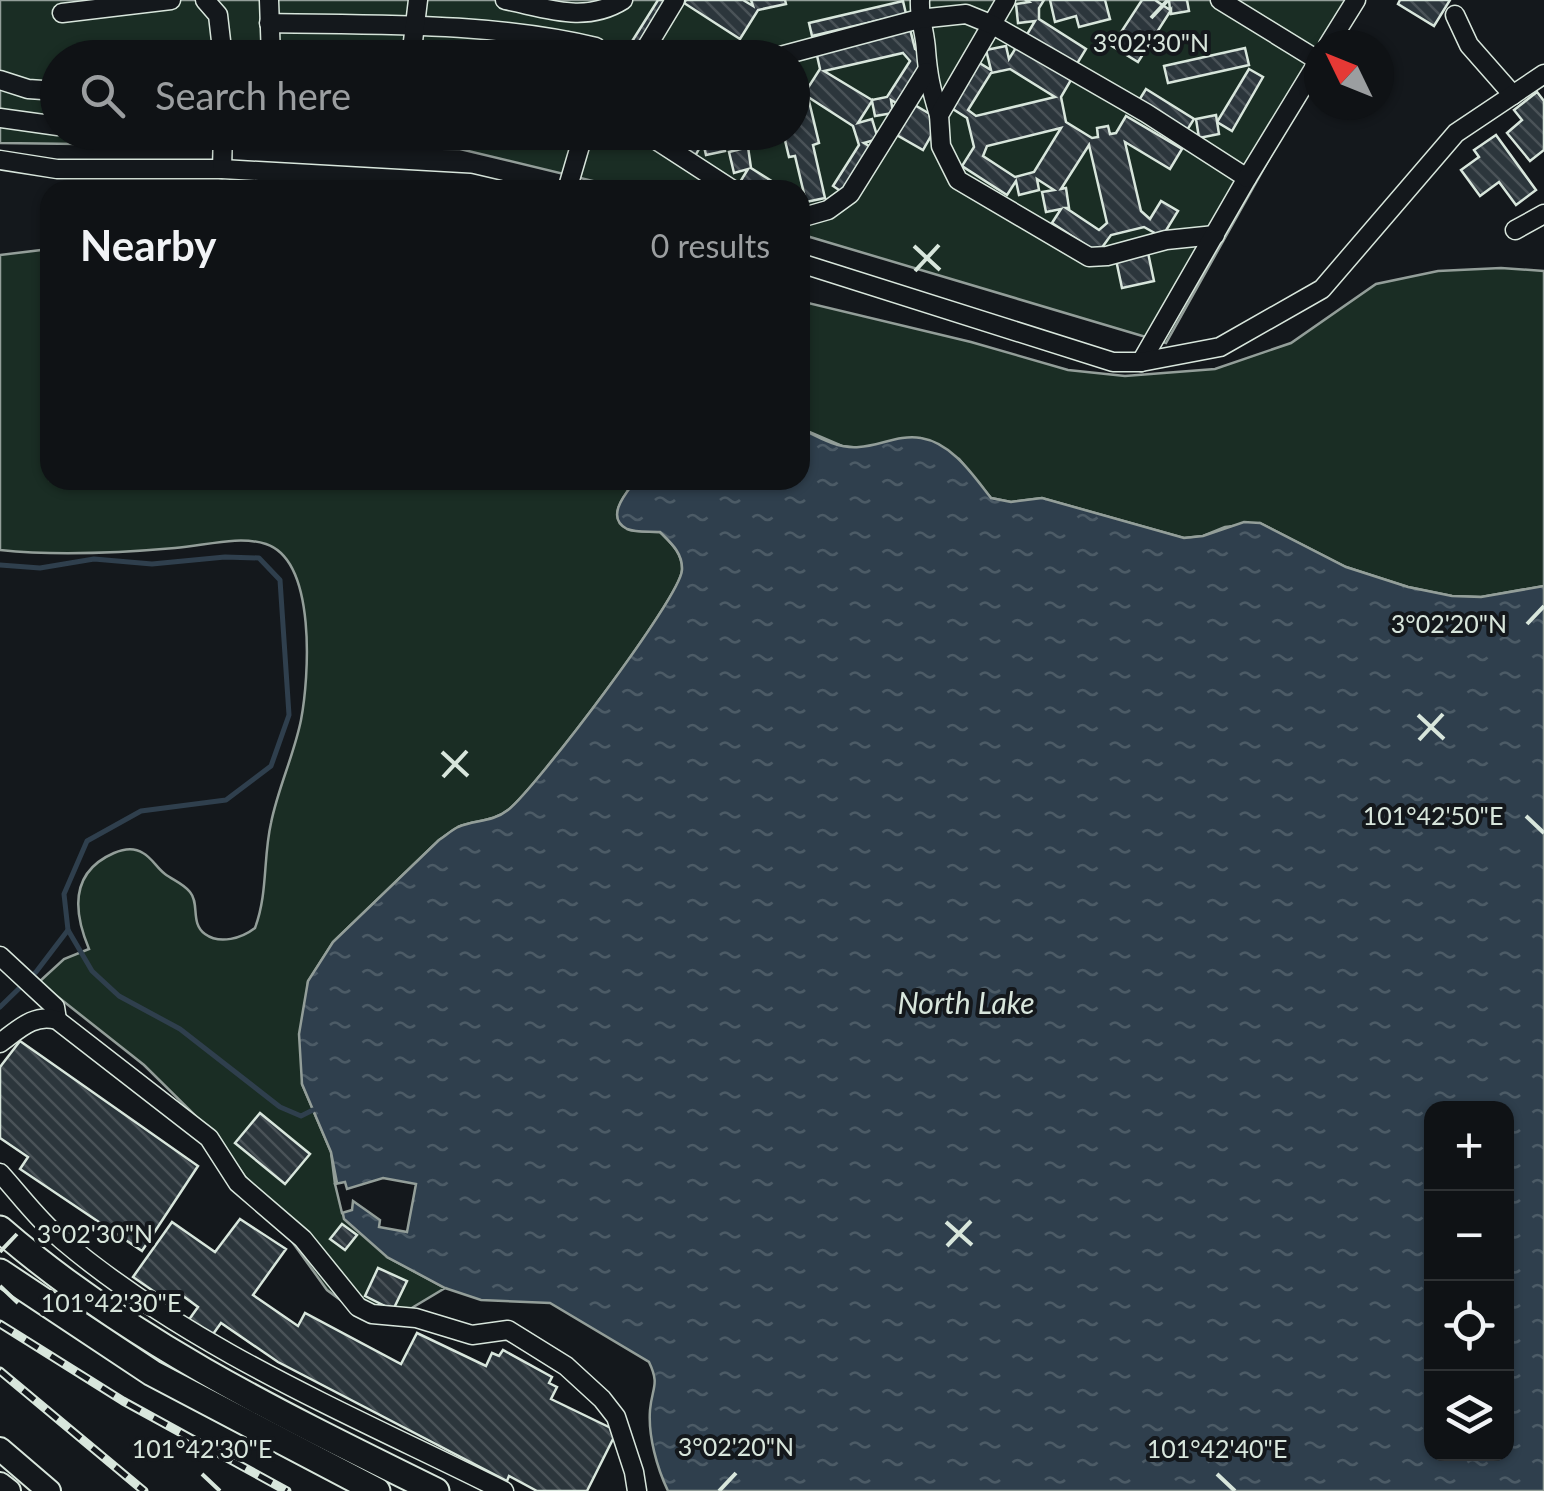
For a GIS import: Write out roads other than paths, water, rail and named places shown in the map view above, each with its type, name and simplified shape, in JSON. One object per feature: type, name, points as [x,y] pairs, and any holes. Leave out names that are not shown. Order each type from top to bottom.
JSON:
[{"type":"highway","points":[[0,1228],[90,1299],[157,1343],[282,1415],[436,1491]]},
{"type":"highway","points":[[0,1272],[152,1373],[377,1491]]},
{"type":"main road","points":[[0,1449],[49,1491]]},
{"type":"main road","points":[[0,1484],[9,1491]]},
{"type":"street","points":[[62,13],[171,0]]},
{"type":"street","points":[[204,0],[218,14],[222,40]]},
{"type":"street","points":[[268,0],[270,40]]},
{"type":"street","points":[[413,40],[418,0]]},
{"type":"street","points":[[498,32],[502,0],[582,14],[604,12],[623,0]]},
{"type":"street","points":[[651,40],[674,0]]},
{"type":"street","points":[[939,115],[1006,0]]},
{"type":"street","points":[[1220,0],[1304,51]]},
{"type":"street","points":[[1337,30],[1356,0]]},
{"type":"street","points":[[920,10],[926,72],[939,115],[941,146],[958,180],[1088,257],[1107,256],[1166,240],[1215,235]]},
{"type":"street","points":[[810,46],[920,10],[966,14],[993,25],[1146,113],[1247,178]]},
{"type":"street","points":[[1454,15],[1469,45],[1513,95]]},
{"type":"street","points":[[269,24],[415,27],[565,40]]},
{"type":"street","points":[[810,215],[828,210],[850,194],[926,72]]},
{"type":"street","points":[[810,267],[1113,362],[1140,362],[1220,347],[1322,289],[1456,133],[1544,74]]},
{"type":"street","points":[[0,80],[40,90]]},
{"type":"street","points":[[1140,362],[1304,85]]},
{"type":"street","points":[[0,118],[40,124]]},
{"type":"street","points":[[222,169],[223,150]]},
{"type":"street","points":[[571,180],[579,150]]},
{"type":"street","points":[[671,150],[718,180]]},
{"type":"street","points":[[0,160],[57,169],[222,169],[417,180]]},
{"type":"street","points":[[1514,230],[1544,214]]},
{"type":"street","points":[[0,956],[54,1007],[57,1020]]},
{"type":"street","points":[[0,1043],[44,1016],[57,1020],[209,1138],[238,1183],[303,1240],[358,1307],[372,1314],[416,1318],[472,1335],[508,1330],[566,1366],[602,1398],[616,1417],[637,1491]]},
{"type":"street","points":[[0,1173],[58,1237],[174,1319],[252,1365],[504,1491]]},
{"type":"water","name":"North Lake","points":[[810,433],[851,447],[921,438],[952,453],[991,498],[1011,502],[1042,498],[1184,538],[1244,522],[1260,523],[1346,567],[1452,596],[1481,597],[1544,586],[1544,1491],[668,1491],[652,1441],[650,1410],[655,1381],[649,1362],[550,1303],[481,1300],[445,1288],[387,1257],[344,1219],[331,1152],[302,1084],[299,1034],[308,981],[333,942],[439,840],[458,827],[502,814],[523,795],[605,692],[658,616],[682,570],[681,558],[660,532],[631,530],[620,524],[620,504],[629,490],[810,490]]},
{"type":"waterway","points":[[0,565],[40,568],[94,559],[152,564],[259,558],[280,580],[289,715],[271,766],[226,800],[141,811],[87,841],[64,894],[68,930],[92,971],[119,996],[180,1029],[280,1107],[301,1116],[313,1110]]},
{"type":"waterway","points":[[0,1007],[36,972],[68,930]]},
{"type":"railway","points":[[0,1324],[123,1401],[287,1491]]},
{"type":"railway","points":[[0,1371],[144,1491]]}]
